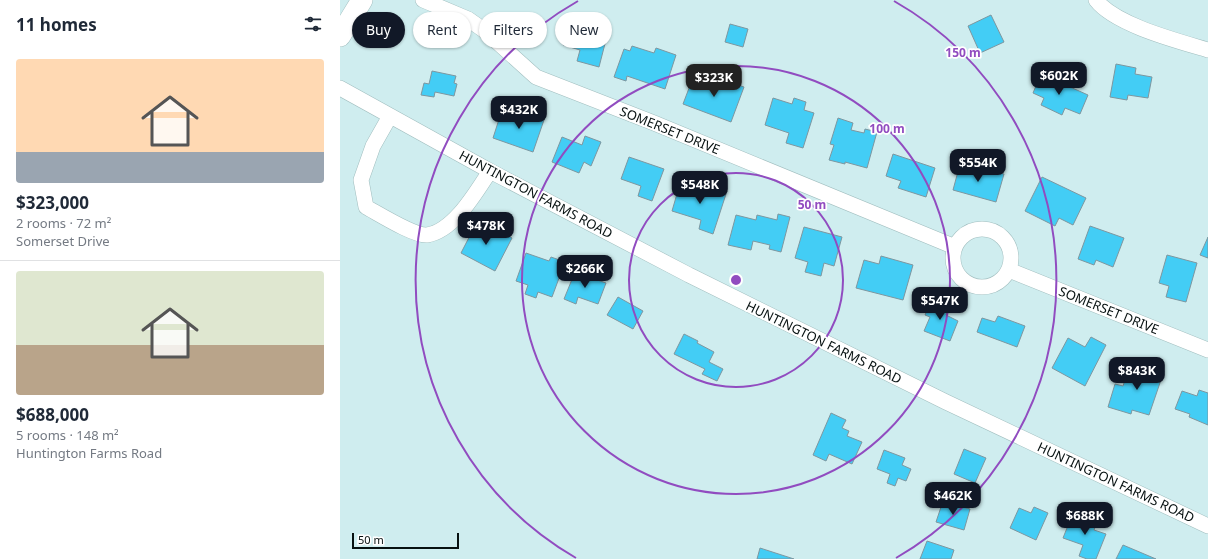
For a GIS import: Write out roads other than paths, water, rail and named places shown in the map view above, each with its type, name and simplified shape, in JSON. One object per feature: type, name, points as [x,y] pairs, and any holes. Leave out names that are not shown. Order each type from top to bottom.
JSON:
[{"type":"street","points":[[340,36],[362,0]]},
{"type":"street","name":"SOMERSET DRIVE","points":[[423,0],[468,19],[485,31],[536,77],[654,123],[954,247]]},
{"type":"street","points":[[1096,0],[1113,15],[1162,37],[1208,50]]},
{"type":"street","name":"HUNTINGTON FARMS ROAD","points":[[340,88],[490,171],[703,282],[946,402],[1208,526]]},
{"type":"street","points":[[390,116],[373,146],[361,180],[366,207],[402,227],[426,235],[446,228],[469,202],[490,171]]},
{"type":"street","points":[[978,228],[994,230],[1006,240],[1012,255],[1009,270],[1000,282],[986,287],[971,285],[959,276],[953,262],[954,247],[964,234],[978,228]]},
{"type":"street","name":"SOMERSET DRIVE","points":[[1009,270],[1208,350]]}]
